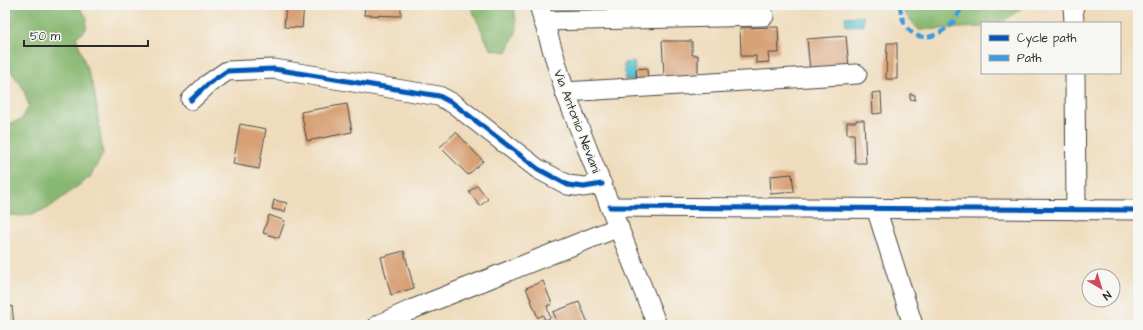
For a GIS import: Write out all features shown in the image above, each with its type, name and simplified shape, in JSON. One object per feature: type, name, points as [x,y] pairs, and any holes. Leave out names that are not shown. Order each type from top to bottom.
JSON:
[{"type":"street","points":[[1074,5],[1074,22]]},
{"type":"street","points":[[541,13],[764,16]]},
{"type":"street","name":"Via Antonio Neviani","points":[[541,13],[565,92],[657,325]]},
{"type":"street","points":[[191,100],[208,84],[227,71],[274,69],[439,96],[454,104],[538,169],[568,186],[584,187],[602,184]]},
{"type":"street","points":[[565,92],[857,74]]},
{"type":"street","points":[[1075,74],[1077,202]]},
{"type":"street","points":[[610,207],[876,208],[1077,202],[1138,210]]},
{"type":"street","points":[[876,208],[913,325]]},
{"type":"street","points":[[378,325],[413,309],[619,227]]},
{"type":"green space","points":[[5,5],[77,5],[87,17],[86,30],[76,37],[94,89],[103,154],[90,177],[47,209],[25,216],[5,215],[5,125],[21,120],[29,106],[23,88],[5,63]]},
{"type":"green space","points":[[470,5],[514,5],[517,30],[507,52],[490,49]]},
{"type":"green space","points":[[544,5],[607,5],[603,14],[554,18]]},
{"type":"green space","points":[[901,5],[1026,5],[1002,22],[981,22],[981,27],[919,30],[900,8]]},
{"type":"water","points":[[863,16],[863,25],[846,26],[845,17]]},
{"type":"water","points":[[634,62],[635,80],[625,80],[624,63]]},
{"type":"building","points":[[286,5],[304,5],[302,28],[284,27]]},
{"type":"building","points":[[365,5],[401,5],[401,16],[364,15]]},
{"type":"building","points":[[683,5],[710,5],[710,6],[683,9]]},
{"type":"building","points":[[778,27],[779,53],[768,53],[769,62],[756,63],[756,56],[741,56],[740,28]]},
{"type":"building","points":[[846,36],[849,67],[810,71],[807,39]]},
{"type":"building","points":[[662,41],[692,41],[692,55],[698,55],[698,80],[667,79],[664,76]]},
{"type":"building","points":[[887,43],[897,43],[897,79],[886,79]]},
{"type":"building","points":[[647,68],[648,84],[637,85],[636,69]]},
{"type":"building","points":[[881,92],[882,113],[873,114],[872,93]]},
{"type":"building","points":[[910,94],[915,95],[915,100],[910,99]]},
{"type":"building","points":[[347,104],[352,132],[307,141],[301,112]]},
{"type":"building","points":[[856,120],[864,120],[866,163],[855,163],[854,134],[847,134],[847,122],[856,122]]},
{"type":"building","points":[[240,124],[266,129],[259,169],[233,164]]},
{"type":"building","points":[[456,132],[483,161],[468,175],[440,147]]},
{"type":"building","points":[[792,174],[794,192],[771,194],[770,176]]},
{"type":"building","points":[[477,185],[488,199],[480,206],[469,192]]},
{"type":"building","points":[[274,200],[287,203],[285,212],[272,209]]},
{"type":"building","points":[[269,215],[285,221],[279,238],[263,233]]},
{"type":"building","points":[[404,251],[414,288],[391,295],[381,257]]},
{"type":"building","points":[[543,281],[552,304],[547,306],[550,318],[545,320],[543,315],[538,318],[526,288]]},
{"type":"building","points":[[579,302],[589,325],[559,325],[553,312]]},
{"type":"building","points":[[12,306],[14,325],[5,325],[5,307]]},
{"type":"marked path","points":[[900,5],[905,24],[909,30],[921,37],[938,34],[950,26],[963,5]]},
{"type":"cycle path","points":[[191,100],[208,84],[227,71],[274,69],[439,96],[454,104],[538,169],[568,185],[584,187],[602,184]]},
{"type":"cycle path","points":[[610,207],[1138,210]]}]
